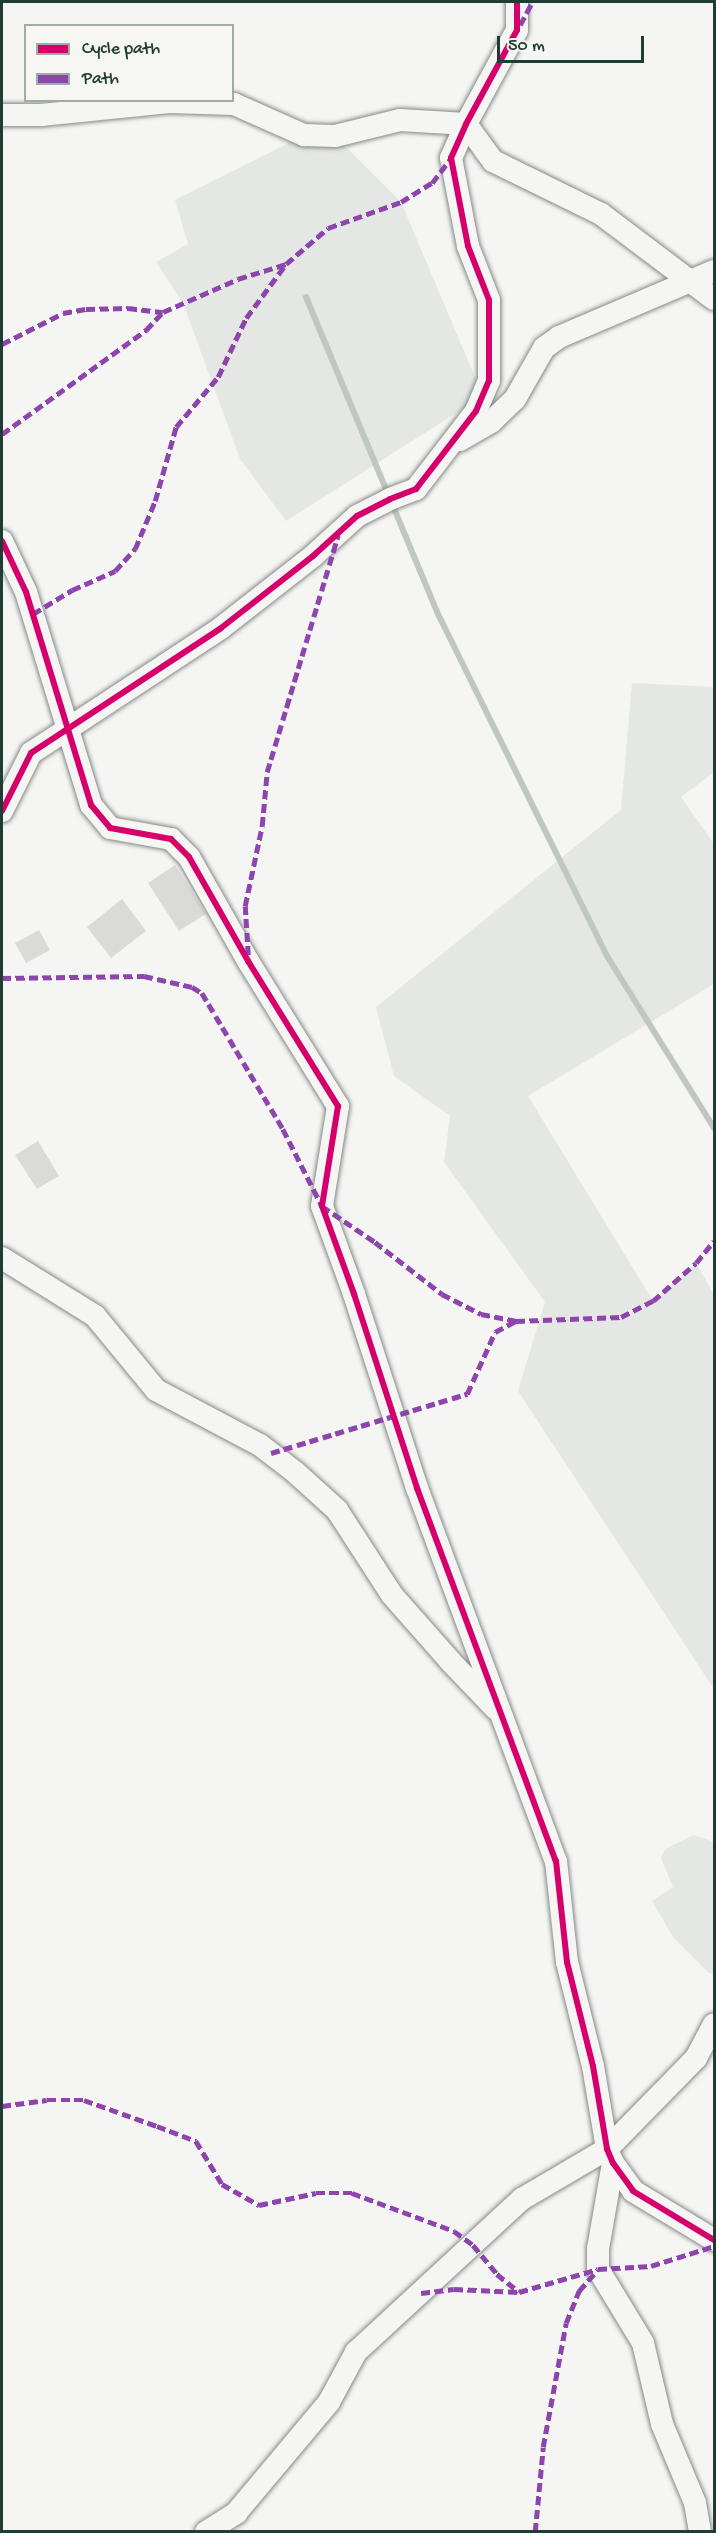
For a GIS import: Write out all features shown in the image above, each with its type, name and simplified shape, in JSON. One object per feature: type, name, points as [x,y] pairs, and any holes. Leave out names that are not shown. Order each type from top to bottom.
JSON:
[{"type":"street","points":[[2,811],[31,753],[121,696],[221,628],[338,535],[357,516],[416,489],[476,411],[489,381],[489,300],[468,246],[451,158],[466,124],[517,30],[517,2]]},
{"type":"street","points":[[2,116],[41,115],[170,102],[234,104],[304,135],[335,136],[400,120],[466,124]]},
{"type":"street","points":[[466,124],[493,161],[601,214],[714,299]]},
{"type":"street","points":[[453,443],[491,422],[515,399],[544,348],[559,337],[714,271]]},
{"type":"street","points":[[2,541],[26,592],[91,805],[110,828],[171,839],[189,857],[248,961],[338,1106],[322,1206],[354,1294],[417,1488],[556,1861],[567,1962],[593,2066],[610,2156],[598,2249],[598,2269],[643,2343],[662,2424],[695,2503],[700,2532]]},
{"type":"street","points":[[2,1258],[95,1316],[156,1390],[260,1445],[295,1472],[337,1510],[392,1595],[502,1715]]},
{"type":"street","points":[[206,2532],[236,2513],[328,2402],[357,2352],[522,2199],[610,2156],[696,2058],[714,2024]]},
{"type":"street","points":[[610,2156],[633,2191],[714,2240]]},
{"type":"shaded area","points":[[335,136],[401,202],[483,396],[286,521],[240,459],[183,303],[156,262],[188,244],[175,200],[297,139]]},
{"type":"shaded area","points":[[632,683],[714,687],[714,772],[681,797],[714,844],[714,984],[528,1096],[653,1301],[696,1263],[714,1295],[714,1689],[518,1391],[545,1302],[444,1162],[450,1116],[394,1076],[376,1007],[621,810]]},
{"type":"shaded area","points":[[694,1835],[714,1842],[714,1974],[709,1973],[673,1937],[652,1901],[673,1887],[661,1858],[665,1849]]},
{"type":"building","points":[[175,865],[206,914],[179,931],[148,883]]},
{"type":"building","points":[[122,899],[146,931],[111,958],[87,927]]},
{"type":"building","points":[[39,930],[50,950],[26,963],[15,943]]},
{"type":"building","points":[[38,1141],[59,1176],[37,1189],[15,1155]]},
{"type":"waterway","points":[[306,297],[439,616],[607,956],[714,1128]]},
{"type":"marked path","points":[[520,25],[532,2]]},
{"type":"marked path","points":[[33,614],[72,590],[115,571],[135,549],[155,501],[176,427],[218,377],[246,318],[286,264],[328,228],[401,202],[432,183],[451,158]]},
{"type":"marked path","points":[[2,344],[63,313],[86,309],[128,308],[163,312],[238,279],[286,264]]},
{"type":"marked path","points":[[2,434],[146,330],[163,312]]},
{"type":"marked path","points":[[248,955],[245,906],[262,826],[267,772],[338,535]]},
{"type":"marked path","points":[[2,978],[144,976],[192,987],[202,993],[283,1129],[322,1206],[375,1242],[442,1294],[481,1314],[516,1321]]},
{"type":"marked path","points":[[271,1453],[467,1394],[495,1332],[516,1321],[621,1317],[653,1301],[696,1263],[714,1241]]},
{"type":"marked path","points":[[2,2106],[47,2100],[84,2100],[196,2141],[222,2184],[259,2205],[316,2193],[352,2193],[454,2231],[473,2245],[497,2274],[519,2292]]},
{"type":"marked path","points":[[421,2293],[454,2289],[519,2292],[598,2269],[651,2266],[714,2246]]},
{"type":"marked path","points":[[535,2532],[543,2447],[566,2323],[579,2291],[597,2270]]},
{"type":"cycle path","points":[[2,811],[31,753],[221,628],[313,556],[357,516],[416,489],[476,411],[489,381],[489,300],[468,246],[451,158],[466,124],[517,30],[517,2]]},
{"type":"cycle path","points":[[2,541],[26,592],[91,805],[110,828],[171,839],[189,857],[248,961],[338,1106],[322,1206],[354,1294],[417,1488],[556,1861],[567,1962],[593,2066],[607,2149],[613,2163],[633,2191],[714,2240]]}]
